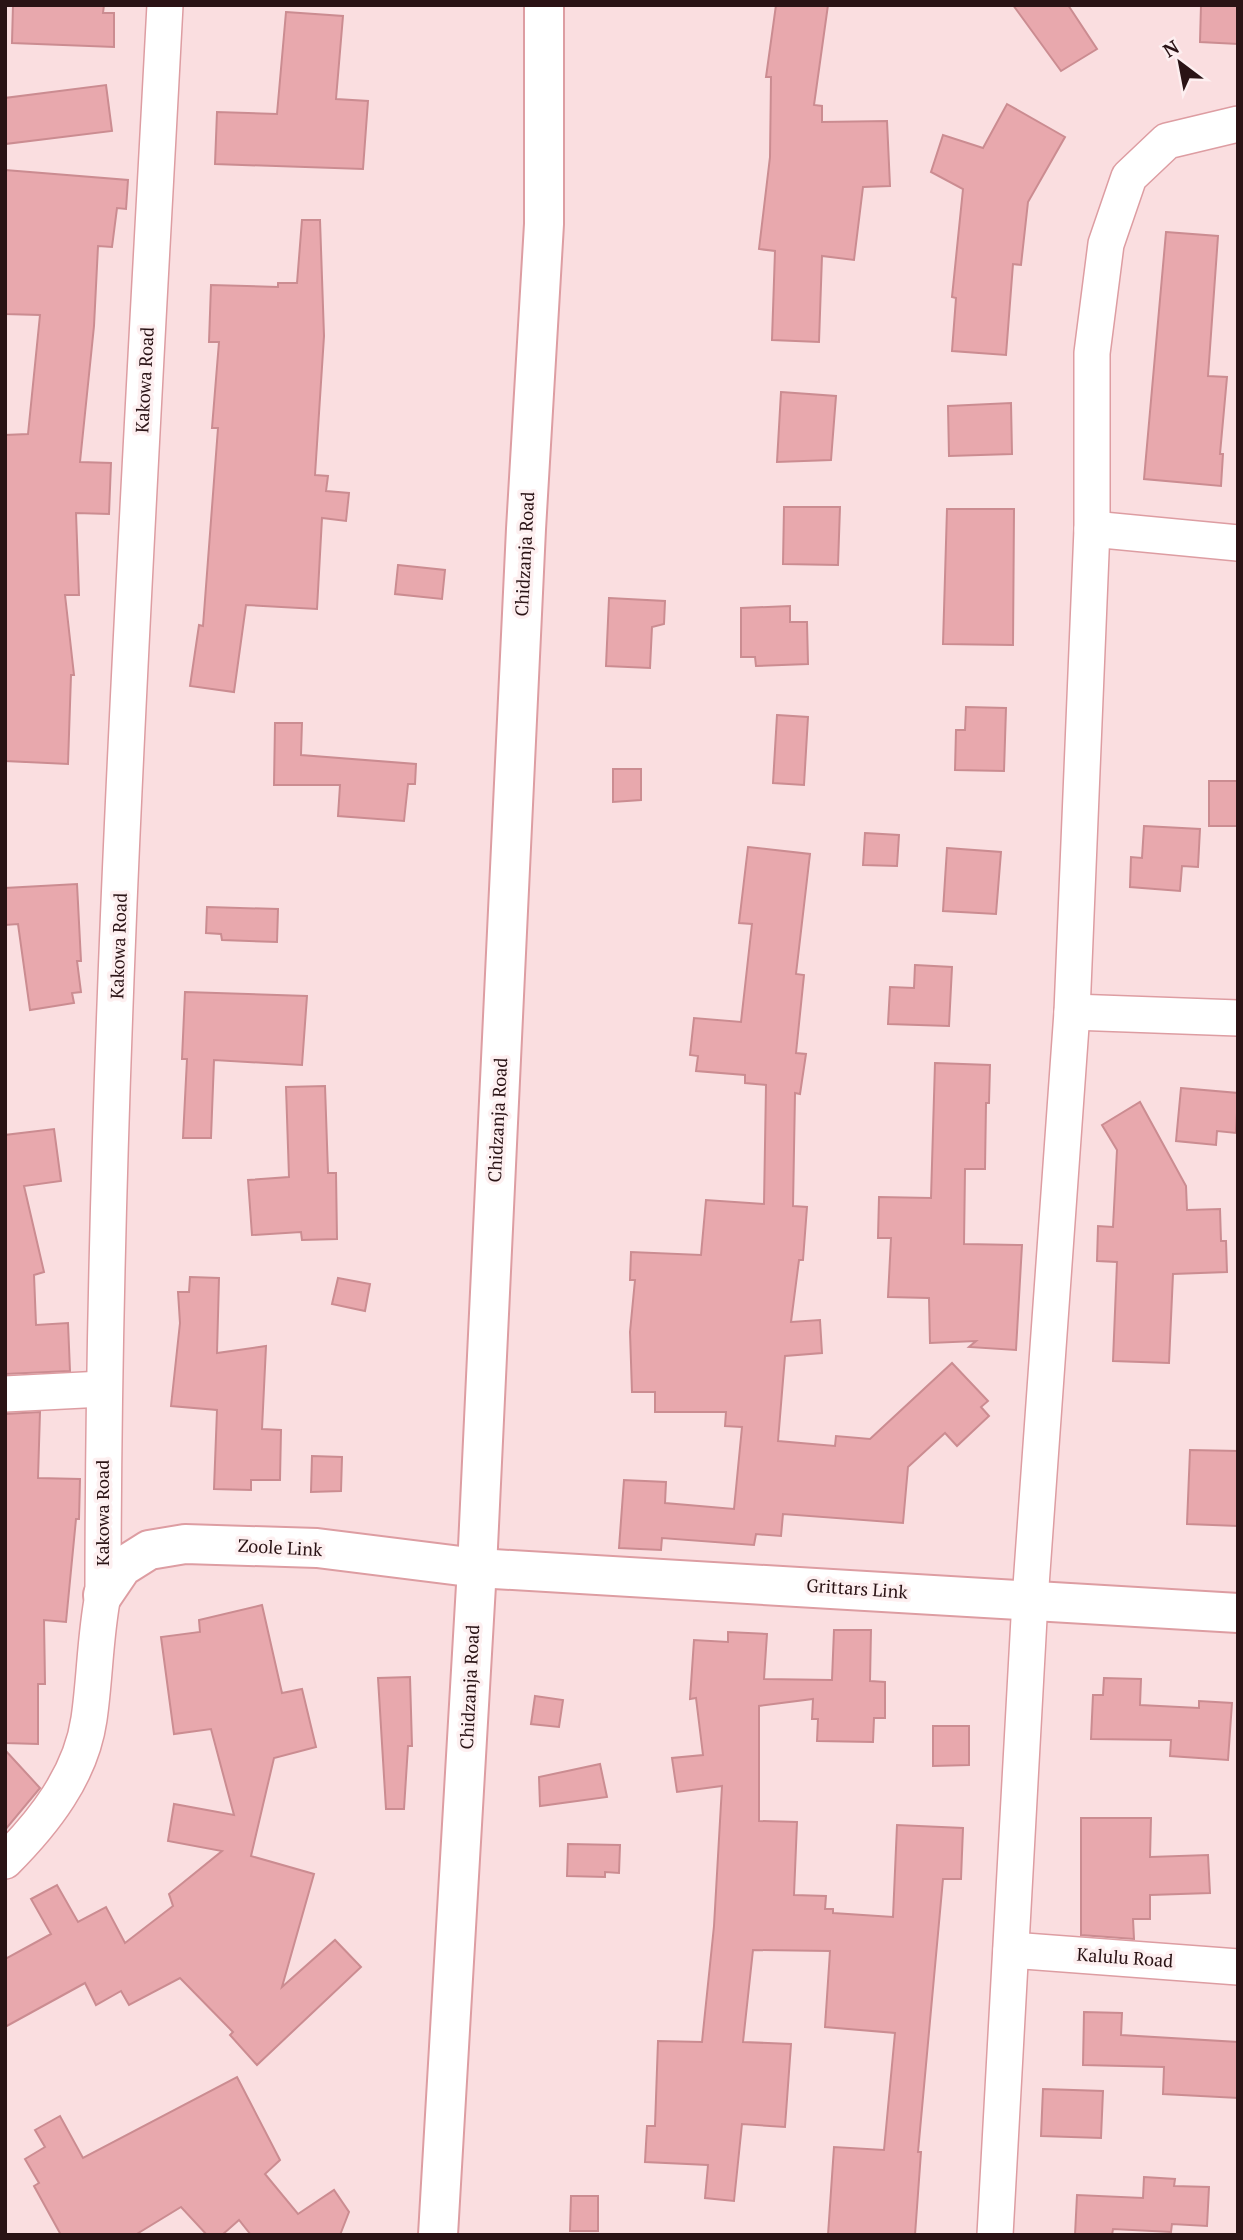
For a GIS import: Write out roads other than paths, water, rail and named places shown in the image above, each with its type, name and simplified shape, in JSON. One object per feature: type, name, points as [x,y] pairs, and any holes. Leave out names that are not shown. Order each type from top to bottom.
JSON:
[{"type":"street","name":"Kakowa Road","points":[[5,1861],[33,1833],[58,1800],[75,1762],[89,1722],[97,1626],[103,1595],[103,1389],[126,744],[165,5]]},
{"type":"street","name":"Chidzanja Road","points":[[438,2235],[477,1568],[525,557],[544,223],[544,5]]},
{"type":"street","points":[[995,2235],[1030,1600],[1072,1012],[1092,529],[1092,353],[1106,244],[1129,177],[1167,141],[1238,124]]},
{"type":"street","points":[[1092,529],[1238,543]]},
{"type":"street","points":[[1072,1012],[1238,1018]]},
{"type":"street","points":[[5,1394],[103,1389]]},
{"type":"street","name":"Zoole Link","points":[[103,1595],[122,1567],[149,1550],[186,1544],[317,1548],[477,1568]]},
{"type":"street","name":"Grittars Link","points":[[477,1568],[1238,1613]]},
{"type":"street","name":"Kalulu Road","points":[[1011,1950],[1238,1967]]}]
